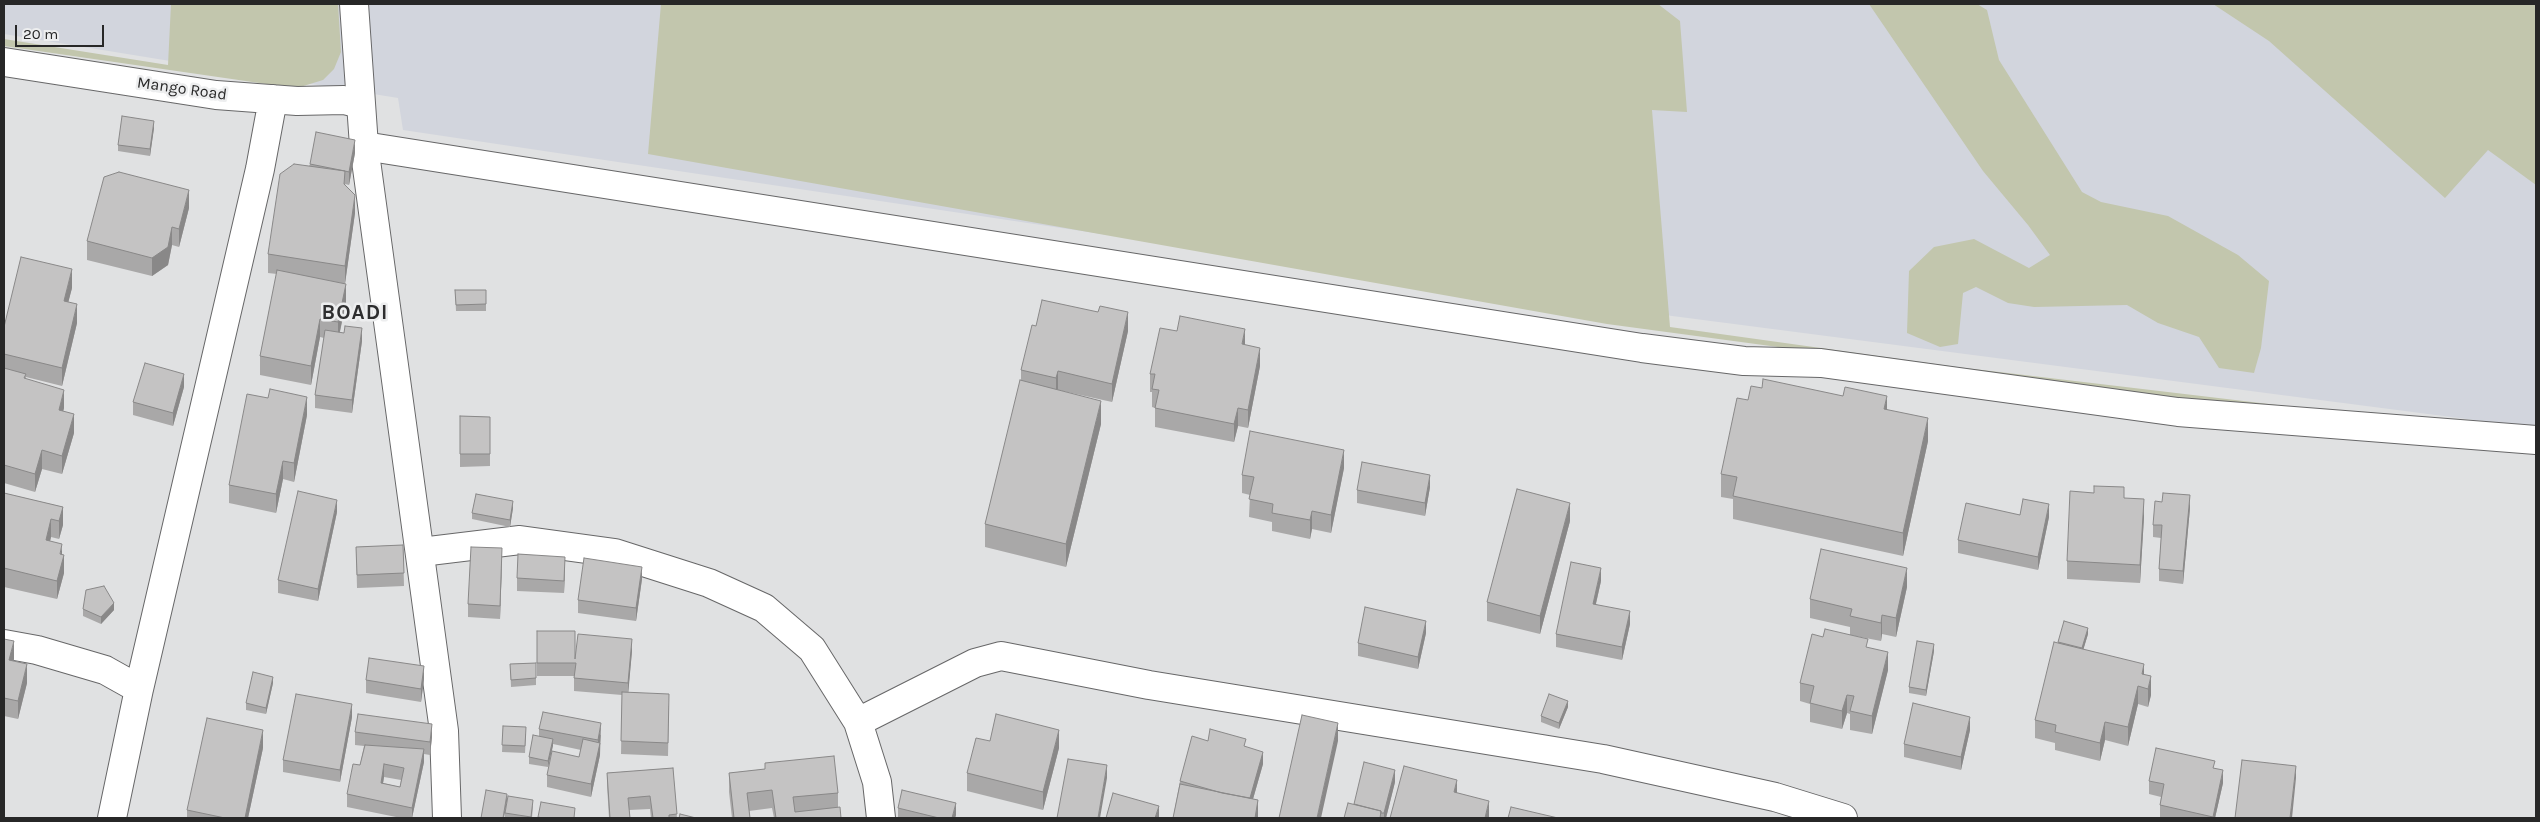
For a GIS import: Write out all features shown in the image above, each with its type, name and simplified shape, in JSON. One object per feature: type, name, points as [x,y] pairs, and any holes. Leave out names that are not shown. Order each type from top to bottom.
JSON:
[{"type":"street","points":[[354,4],[364,146],[444,731],[448,818]]},
{"type":"street","name":"Mango Road","points":[[4,62],[216,95],[273,99],[344,100],[360,104]]},
{"type":"street","points":[[112,818],[139,689],[260,169],[273,99]]},
{"type":"street","points":[[364,146],[1642,348],[1744,360],[1821,363],[2178,412],[2536,440]]},
{"type":"street","points":[[421,552],[520,540],[615,553],[709,583],[764,608],[812,649],[858,722],[877,782],[881,818]]},
{"type":"street","points":[[4,644],[105,670],[139,689]]},
{"type":"street","points":[[858,722],[975,663],[1001,656],[1149,685],[1604,759],[1775,797],[1843,818]]},
{"type":"shaded area","points":[[4,4],[2536,4],[2536,428],[1518,296],[403,130],[398,98],[4,34]]},
{"type":"green space","points":[[171,4],[338,4],[341,52],[334,69],[323,80],[300,87],[287,87],[4,46],[4,39],[168,65]]},
{"type":"green space","points":[[661,4],[1658,4],[1680,21],[1687,112],[1652,110],[1670,327],[1957,367],[2412,421],[2510,429],[2536,425],[2536,432],[2340,417],[1979,374],[1607,324],[648,154]]},
{"type":"green space","points":[[1869,4],[1977,4],[1987,10],[1999,60],[2082,192],[2101,202],[2168,216],[2238,255],[2269,281],[2261,348],[2254,373],[2219,368],[2199,337],[2158,323],[2127,305],[2034,307],[2008,303],[1976,287],[1963,293],[1958,344],[1940,347],[1907,333],[1909,271],[1934,247],[1974,239],[2029,268],[2050,255],[2028,225],[1983,171]]},
{"type":"green space","points":[[2213,4],[2536,4],[2536,185],[2488,150],[2445,198],[2269,41]]},
{"type":"building","points":[[122,116],[154,121],[150,149],[118,145]]},
{"type":"building","points":[[316,132],[355,140],[349,172],[310,164]]},
{"type":"building","points":[[294,164],[345,171],[344,184],[355,195],[345,266],[268,254],[280,174]]},
{"type":"building","points":[[119,172],[189,190],[179,229],[172,227],[168,247],[152,258],[87,241],[104,177]]},
{"type":"building","points":[[21,257],[72,269],[64,301],[77,304],[62,368],[4,354],[4,327]]},
{"type":"building","points":[[277,270],[346,284],[338,322],[320,319],[311,366],[260,356]]},
{"type":"building","points":[[455,290],[486,290],[486,304],[456,305]]},
{"type":"building","points":[[1042,300],[1098,312],[1100,306],[1128,312],[1112,384],[1058,371],[1056,378],[1021,370],[1032,325],[1036,326]]},
{"type":"building","points":[[1180,316],[1245,329],[1242,344],[1260,348],[1248,410],[1238,408],[1234,424],[1155,408],[1159,390],[1152,389],[1155,374],[1150,374],[1160,328],[1177,331]]},
{"type":"building","points":[[345,326],[362,328],[352,400],[315,395],[325,330],[344,333]]},
{"type":"building","points":[[145,363],[184,374],[173,413],[133,402]]},
{"type":"building","points":[[4,368],[26,374],[24,378],[64,390],[59,410],[74,414],[62,456],[42,450],[35,474],[4,465]]},
{"type":"building","points":[[1763,379],[1843,396],[1845,387],[1887,396],[1884,409],[1928,418],[1903,533],[1733,496],[1737,477],[1721,474],[1737,398],[1748,400],[1751,386],[1762,388]]},
{"type":"building","points":[[1020,380],[1101,401],[1066,544],[985,524]]},
{"type":"building","points":[[270,389],[307,397],[294,463],[283,461],[276,494],[229,485],[247,394],[268,398]]},
{"type":"building","points":[[460,416],[490,417],[490,454],[460,454]]},
{"type":"building","points":[[1250,431],[1344,450],[1331,515],[1312,511],[1310,520],[1272,513],[1273,504],[1249,499],[1254,477],[1242,475]]},
{"type":"building","points":[[1362,462],[1430,475],[1425,503],[1357,490]]},
{"type":"building","points":[[2094,486],[2124,487],[2124,498],[2144,499],[2140,565],[2067,561],[2070,491],[2094,493]]},
{"type":"building","points":[[1517,489],[1570,503],[1540,616],[1487,602]]},
{"type":"building","points":[[298,491],[337,500],[318,589],[278,580]]},
{"type":"building","points":[[4,493],[63,507],[59,521],[51,519],[46,540],[62,544],[60,554],[64,555],[57,581],[4,568]]},
{"type":"building","points":[[2163,493],[2190,495],[2183,571],[2159,569],[2162,525],[2153,525],[2155,501],[2162,502]]},
{"type":"building","points":[[476,494],[513,501],[510,520],[472,513]]},
{"type":"building","points":[[2023,499],[2049,504],[2038,557],[1958,540],[1966,503],[2020,515]]},
{"type":"building","points":[[403,545],[404,573],[357,575],[356,547]]},
{"type":"building","points":[[471,547],[502,548],[500,606],[468,604]]},
{"type":"building","points":[[1821,549],[1907,568],[1896,618],[1882,615],[1881,623],[1850,616],[1852,609],[1810,599]]},
{"type":"building","points":[[518,554],[565,557],[564,581],[517,578]]},
{"type":"building","points":[[584,558],[642,567],[636,608],[578,600]]},
{"type":"building","points":[[1571,562],[1601,568],[1593,604],[1630,611],[1622,647],[1556,634]]},
{"type":"building","points":[[104,586],[114,603],[101,617],[83,609],[86,590]]},
{"type":"building","points":[[1365,607],[1426,621],[1418,657],[1358,643]]},
{"type":"building","points":[[2064,621],[2088,628],[2082,648],[2058,642]]},
{"type":"building","points":[[1825,629],[1868,639],[1866,647],[1888,652],[1872,716],[1850,711],[1854,696],[1847,695],[1842,711],[1810,703],[1814,686],[1800,683],[1812,634],[1823,637]]},
{"type":"building","points":[[537,631],[575,631],[575,659],[578,634],[632,639],[628,683],[574,678],[576,663],[537,663]]},
{"type":"building","points":[[4,639],[14,641],[9,660],[27,664],[18,701],[4,698]]},
{"type":"building","points":[[1917,641],[1934,644],[1926,690],[1909,687]]},
{"type":"building","points":[[2054,642],[2144,664],[2142,674],[2151,676],[2148,689],[2138,686],[2128,727],[2105,722],[2100,743],[2055,732],[2056,725],[2035,720]]},
{"type":"building","points":[[369,658],[424,666],[421,689],[366,680]]},
{"type":"building","points":[[536,663],[536,678],[511,680],[510,664]]},
{"type":"building","points":[[253,672],[273,677],[266,708],[246,703]]},
{"type":"building","points":[[622,692],[669,694],[668,743],[621,741]]},
{"type":"building","points":[[296,694],[352,704],[340,770],[283,760]]},
{"type":"building","points":[[1549,694],[1568,701],[1559,723],[1541,716]]},
{"type":"building","points":[[1913,703],[1970,717],[1961,757],[1904,744]]},
{"type":"building","points":[[543,712],[601,723],[598,740],[539,729]]},
{"type":"building","points":[[358,714],[432,724],[430,742],[355,732]]},
{"type":"building","points":[[996,714],[1059,730],[1043,792],[967,773],[976,738],[990,741]]},
{"type":"building","points":[[1302,715],[1338,723],[1317,818],[1279,818]]},
{"type":"building","points":[[207,718],[263,730],[245,818],[225,818],[187,810]]},
{"type":"building","points":[[503,726],[526,727],[525,746],[502,745]]},
{"type":"building","points":[[1210,729],[1246,739],[1244,746],[1263,752],[1250,798],[1222,793],[1180,781],[1192,736],[1208,741]]},
{"type":"building","points":[[533,735],[553,739],[548,761],[529,757]]},
{"type":"building","points":[[583,739],[600,743],[591,784],[547,775],[552,751],[579,757]]},
{"type":"building","points":[[365,745],[424,749],[412,808],[347,794],[353,764],[360,765]],"holes":[[[384,764],[404,768],[400,787],[381,783]]]},
{"type":"building","points":[[2156,748],[2215,761],[2213,768],[2223,770],[2213,817],[2160,805],[2164,784],[2149,781]]},
{"type":"building","points":[[834,756],[838,793],[793,797],[795,812],[840,807],[841,818],[776,818],[772,790],[747,793],[750,818],[734,818],[729,773],[765,769],[765,763]]},
{"type":"building","points":[[1068,759],[1107,765],[1098,818],[1057,818]]},
{"type":"building","points":[[2242,760],[2296,766],[2290,818],[2235,818]]},
{"type":"building","points":[[1364,762],[1395,770],[1384,813],[1354,804]]},
{"type":"building","points":[[1404,766],[1457,780],[1454,792],[1489,801],[1485,818],[1390,818]]},
{"type":"building","points":[[673,768],[677,814],[669,815],[669,818],[653,818],[650,796],[628,798],[630,818],[610,818],[607,773]]},
{"type":"building","points":[[1180,784],[1258,800],[1255,818],[1173,818]]},
{"type":"building","points":[[486,790],[507,794],[503,818],[481,818]]},
{"type":"building","points":[[902,790],[956,803],[952,818],[939,818],[898,808]]},
{"type":"building","points":[[1113,793],[1159,806],[1155,818],[1106,818]]},
{"type":"building","points":[[508,796],[533,800],[531,817],[505,813]]},
{"type":"building","points":[[541,802],[575,808],[574,818],[538,817]]},
{"type":"building","points":[[1348,803],[1381,811],[1380,818],[1344,818]]},
{"type":"building","points":[[1511,807],[1558,818],[1508,818]]},
{"type":"building","points":[[680,814],[696,818],[679,818]]},
{"type":"district","name":"BOADI","points":[[355,313]]}]
